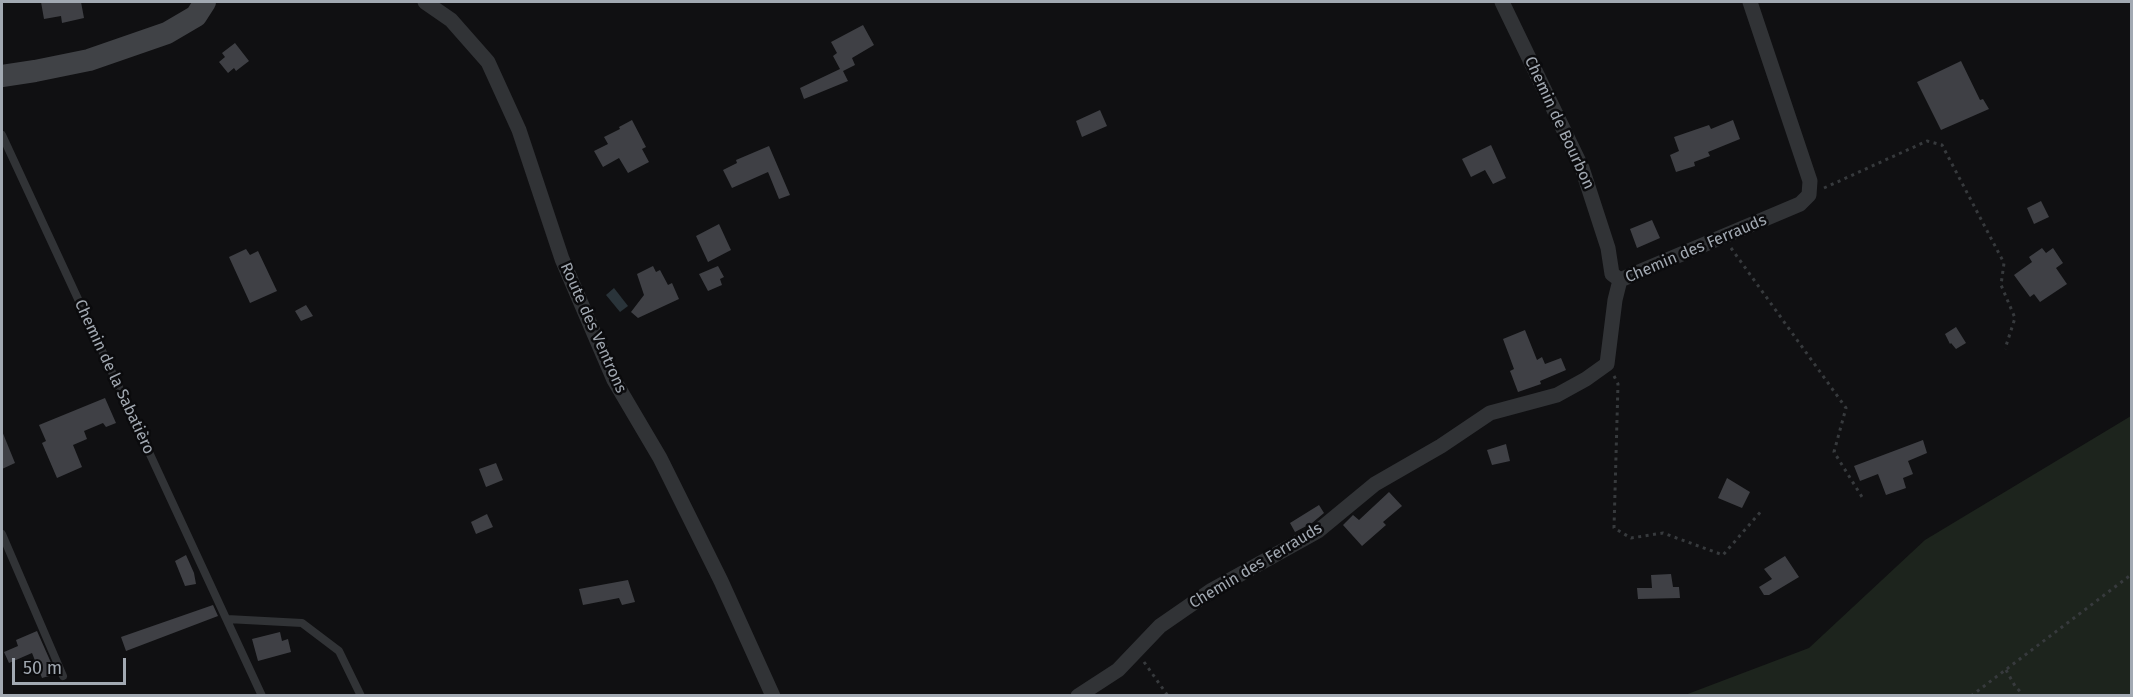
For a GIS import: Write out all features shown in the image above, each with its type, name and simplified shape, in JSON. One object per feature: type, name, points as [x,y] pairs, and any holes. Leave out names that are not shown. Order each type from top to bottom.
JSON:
[{"type":"street","points":[[2,76],[89,60],[140,43],[167,33],[196,16],[205,2]]},
{"type":"street","name":"Route des Ventrons","points":[[425,2],[451,20],[488,62],[519,130],[562,259],[614,380],[660,458],[721,581],[772,696]]},
{"type":"street","name":"Chemin de Bourbon","points":[[1502,2],[1582,168],[1603,229],[1612,273],[1620,280]]},
{"type":"street","points":[[1750,2],[1810,181],[1809,195]]},
{"type":"street","name":"Chemin des Ferrauds","points":[[1078,696],[1118,670],[1160,626],[1212,590],[1318,531],[1375,484],[1442,446],[1490,413],[1557,395],[1607,364],[1615,300],[1620,280],[1800,204],[1809,195]]},
{"type":"lane","name":"Chemin de la Sabatièro","points":[[2,135],[262,696]]},
{"type":"lane","points":[[2,534],[63,676]]},
{"type":"lane","points":[[227,619],[302,624],[339,651],[361,696]]},
{"type":"path","points":[[1809,195],[1927,141],[1942,145],[2004,263],[2001,285],[2015,318],[2005,349]]},
{"type":"path","points":[[1729,235],[1731,248],[1846,408],[1834,452],[1862,497]]},
{"type":"path","points":[[1607,364],[1618,384],[1614,528],[1631,538],[1663,533],[1723,555],[1763,509]]},
{"type":"path","points":[[1971,696],[2132,574]]},
{"type":"path","points":[[1136,651],[1168,696]]},
{"type":"path","points":[[2006,670],[2024,696]]},
{"type":"shaded area","points":[[614,288],[628,306],[620,312],[606,295]]},
{"type":"shaded area","points":[[2131,416],[2131,695],[1685,695],[1809,648],[1925,540]]},
{"type":"building","points":[[41,2],[81,2],[84,18],[62,23],[61,16],[44,19]]},
{"type":"building","points":[[863,25],[874,45],[852,58],[855,65],[843,71],[848,81],[804,99],[800,88],[840,69],[833,56],[837,53],[831,42]]},
{"type":"building","points":[[235,43],[249,61],[236,71],[234,68],[228,73],[219,62],[225,57],[222,53]]},
{"type":"building","points":[[1961,61],[1980,100],[1983,99],[1989,109],[1941,130],[1917,82]]},
{"type":"building","points":[[1100,110],[1107,126],[1082,137],[1076,121]]},
{"type":"building","points":[[632,120],[646,147],[642,149],[649,162],[628,173],[619,158],[603,167],[594,151],[608,144],[604,137]]},
{"type":"building","points":[[1733,120],[1740,139],[1708,152],[1710,156],[1694,162],[1695,166],[1676,172],[1670,155],[1679,151],[1674,137],[1709,125],[1711,129]]},
{"type":"building","points":[[1491,145],[1506,178],[1493,184],[1485,170],[1471,177],[1462,159]]},
{"type":"building","points":[[769,146],[790,195],[779,199],[768,172],[732,188],[723,170],[737,163],[736,160]]},
{"type":"building","points":[[2041,201],[2049,217],[2034,224],[2027,208]]},
{"type":"building","points":[[1652,220],[1660,238],[1637,248],[1630,229]]},
{"type":"building","points":[[719,224],[731,250],[708,262],[696,236]]},
{"type":"building","points":[[2042,248],[2046,253],[2053,248],[2063,263],[2056,268],[2067,284],[2040,302],[2034,294],[2030,297],[2014,275],[2032,262],[2029,257]]},
{"type":"building","points":[[246,249],[250,255],[258,251],[277,291],[250,303],[229,257]]},
{"type":"building","points":[[653,266],[656,272],[660,270],[668,285],[672,283],[679,299],[638,318],[631,312],[644,295],[637,274]]},
{"type":"building","points":[[718,266],[724,277],[720,279],[722,285],[708,291],[699,274]]},
{"type":"building","points":[[306,305],[313,316],[301,321],[295,311]]},
{"type":"building","points":[[1956,327],[1966,343],[1956,349],[1950,344],[1945,334]]},
{"type":"building","points":[[1525,330],[1537,360],[1542,357],[1545,364],[1561,358],[1566,370],[1540,381],[1541,384],[1518,392],[1510,371],[1514,369],[1503,339]]},
{"type":"building","points":[[105,398],[116,423],[106,427],[103,423],[84,431],[87,439],[73,445],[82,467],[57,478],[42,443],[46,441],[39,425]]},
{"type":"building","points":[[2,431],[15,463],[2,469]]},
{"type":"building","points":[[1923,440],[1927,453],[1908,461],[1913,474],[1903,478],[1906,488],[1886,495],[1878,474],[1860,481],[1854,466]]},
{"type":"building","points":[[1506,444],[1510,461],[1492,465],[1487,450]]},
{"type":"building","points":[[496,463],[503,480],[486,487],[479,469]]},
{"type":"building","points":[[1727,478],[1750,492],[1742,508],[1718,498]]},
{"type":"building","points":[[1389,492],[1402,506],[1383,522],[1386,525],[1362,546],[1343,525],[1353,515],[1359,520]]},
{"type":"building","points":[[1319,505],[1324,513],[1295,532],[1290,523]]},
{"type":"building","points":[[487,514],[493,527],[476,534],[471,522]]},
{"type":"building","points":[[186,555],[196,584],[185,586],[175,561]]},
{"type":"building","points":[[1785,556],[1799,577],[1769,595],[1764,595],[1759,587],[1772,579],[1764,569]]},
{"type":"building","points":[[1671,574],[1673,587],[1679,587],[1680,598],[1638,599],[1637,588],[1652,588],[1651,575]]},
{"type":"building","points":[[628,580],[635,602],[622,605],[619,598],[583,605],[579,589]]},
{"type":"building","points":[[213,605],[218,616],[126,651],[121,637]]},
{"type":"building","points":[[37,631],[56,674],[42,678],[32,653],[9,663],[4,652],[18,646],[16,640]]},
{"type":"building","points":[[280,632],[282,641],[288,639],[291,652],[258,661],[252,639]]}]
